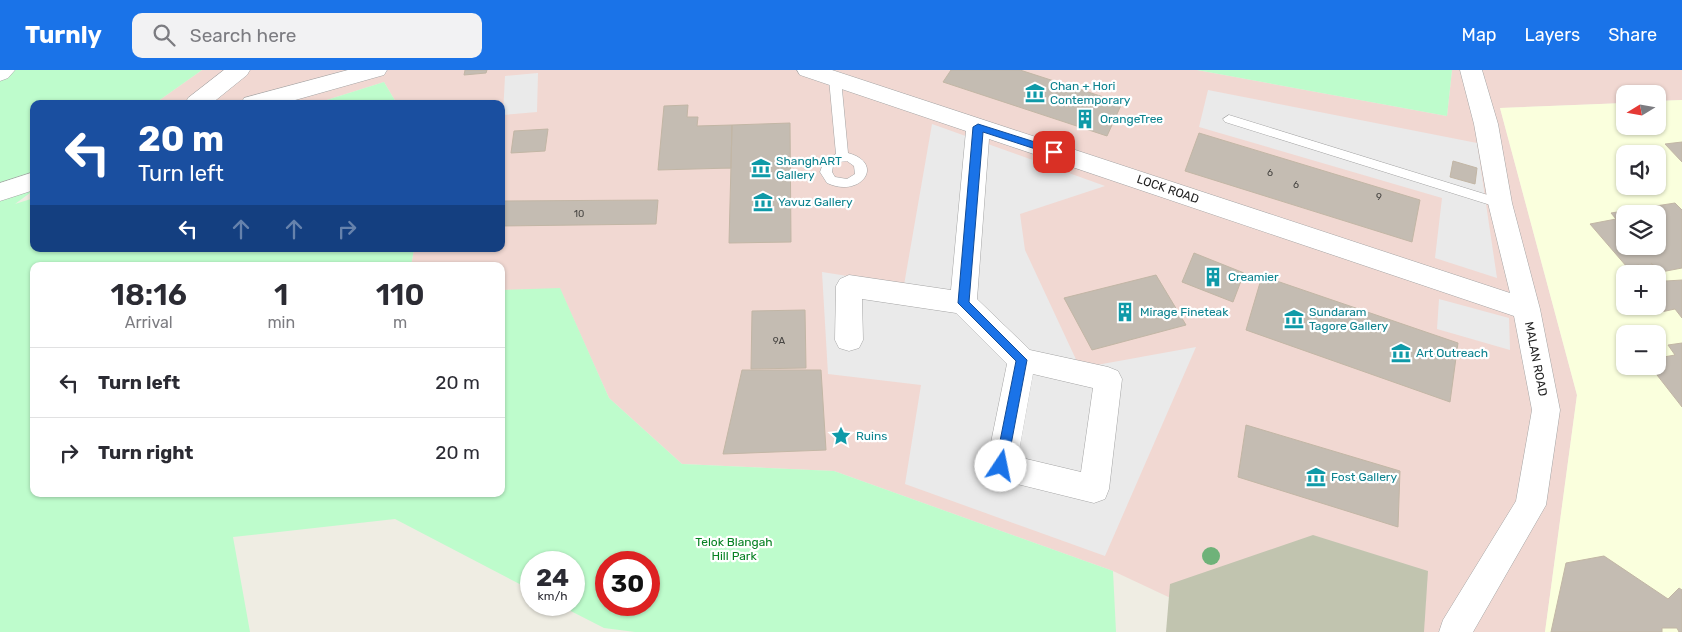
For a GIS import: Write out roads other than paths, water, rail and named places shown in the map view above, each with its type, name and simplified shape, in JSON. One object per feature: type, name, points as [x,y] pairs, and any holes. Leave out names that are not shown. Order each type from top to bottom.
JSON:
[{"type":"street","points":[[0,73],[4,70]]},
{"type":"street","points":[[201,100],[239,70]]},
{"type":"street","points":[[267,100],[376,70]]},
{"type":"street","name":"LOCK ROAD","points":[[808,70],[1527,309]]},
{"type":"street","name":"MALAN ROAD","points":[[1455,632],[1530,505],[1546,410],[1527,309],[1500,203],[1486,124],[1471,70]]},
{"type":"street","points":[[963,303],[978,127]]},
{"type":"street","points":[[0,192],[30,181]]},
{"type":"street","points":[[849,340],[849,286],[963,303],[1022,360],[1108,379],[1094,489],[1001,466],[1022,360]]},
{"type":"lane","points":[[835,79],[842,157]]},
{"type":"lane","points":[[1229,119],[1500,203]]},
{"type":"place","name":"Chan + Hori Contemporary","points":[[1035,93]]},
{"type":"place","name":"OrangeTree","points":[[1085,119]]},
{"type":"place","name":"ShanghART Gallery","points":[[761,168]]},
{"type":"place","name":"Yavuz Gallery","points":[[763,202]]},
{"type":"place","name":"Creamier","points":[[1213,277]]},
{"type":"place","name":"Mirage Fineteak","points":[[1125,312]]},
{"type":"place","name":"Sundaram Tagore Gallery","points":[[1294,319]]},
{"type":"place","name":"Art Outreach","points":[[1401,353]]},
{"type":"place","name":"Ruins","points":[[841,436]]},
{"type":"place","name":"Fost Gallery","points":[[1316,477]]},
{"type":"park label","name":"Telok Blangah Hill Park","points":[[734,549]]}]
